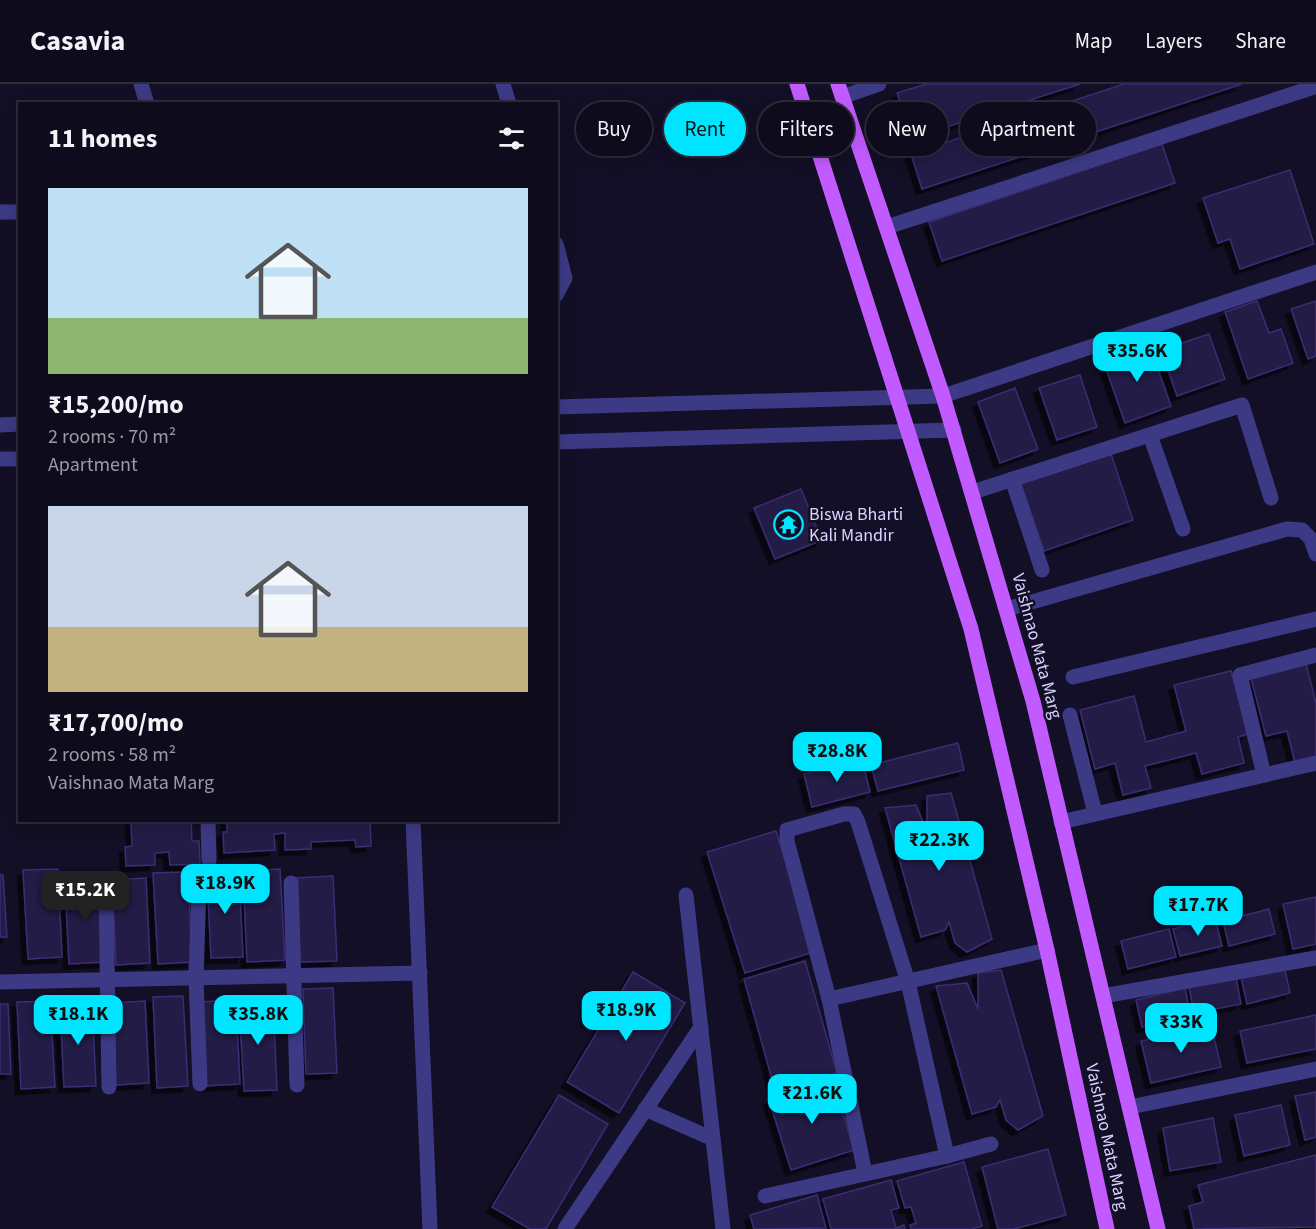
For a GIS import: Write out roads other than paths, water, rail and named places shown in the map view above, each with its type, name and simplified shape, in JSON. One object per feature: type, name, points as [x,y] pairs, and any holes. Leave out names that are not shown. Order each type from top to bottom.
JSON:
[{"type":"main road","name":"Vaishnao Mata Marg","points":[[797,84],[971,629],[1047,950],[1106,1229]]},
{"type":"main road","name":"Vaishnao Mata Marg","points":[[840,91],[954,430],[1033,701],[1158,1229]]},
{"type":"street","points":[[141,84],[146,102]]},
{"type":"street","points":[[503,84],[508,102]]},
{"type":"street","points":[[840,91],[879,84]]},
{"type":"street","points":[[887,227],[1314,88]]},
{"type":"street","points":[[0,212],[18,212]]},
{"type":"street","points":[[558,251],[566,278],[558,292]]},
{"type":"street","points":[[558,407],[943,396],[1316,272]]},
{"type":"street","points":[[973,492],[1242,405],[1271,498]]},
{"type":"street","points":[[0,425],[18,424]]},
{"type":"street","points":[[558,442],[954,430]]},
{"type":"street","points":[[1150,435],[1183,529]]},
{"type":"street","points":[[0,459],[18,459]]},
{"type":"street","points":[[1012,479],[1042,570]]},
{"type":"street","points":[[1007,609],[1287,529],[1302,530],[1311,539],[1316,554]]},
{"type":"street","points":[[1073,677],[1316,619]]},
{"type":"street","points":[[1264,775],[1240,675],[1316,655]]},
{"type":"street","points":[[1070,715],[1095,813]]},
{"type":"street","points":[[1061,822],[1316,763]]},
{"type":"street","points":[[865,1173],[829,999],[787,841],[787,830],[844,814],[854,814],[858,822],[908,982],[947,1156]]},
{"type":"street","points":[[208,822],[209,860]]},
{"type":"street","points":[[413,822],[430,1229]]},
{"type":"street","points":[[291,883],[297,1085]]},
{"type":"street","points":[[106,884],[110,980],[109,1088]]},
{"type":"street","points":[[199,886],[196,978],[200,1084]]},
{"type":"street","points":[[686,895],[723,1229]]},
{"type":"street","points":[[829,999],[1047,950]]},
{"type":"street","points":[[1103,996],[1316,958]]},
{"type":"street","points":[[0,982],[420,973]]},
{"type":"street","points":[[565,1229],[700,1027]]},
{"type":"street","points":[[1130,1107],[1316,1069]]},
{"type":"street","points":[[645,1109],[713,1140]]},
{"type":"street","points":[[765,1196],[947,1156],[992,1143]]},
{"type":"place","name":"Biswa Bharti Kali Mandir","points":[[788,524]]}]
